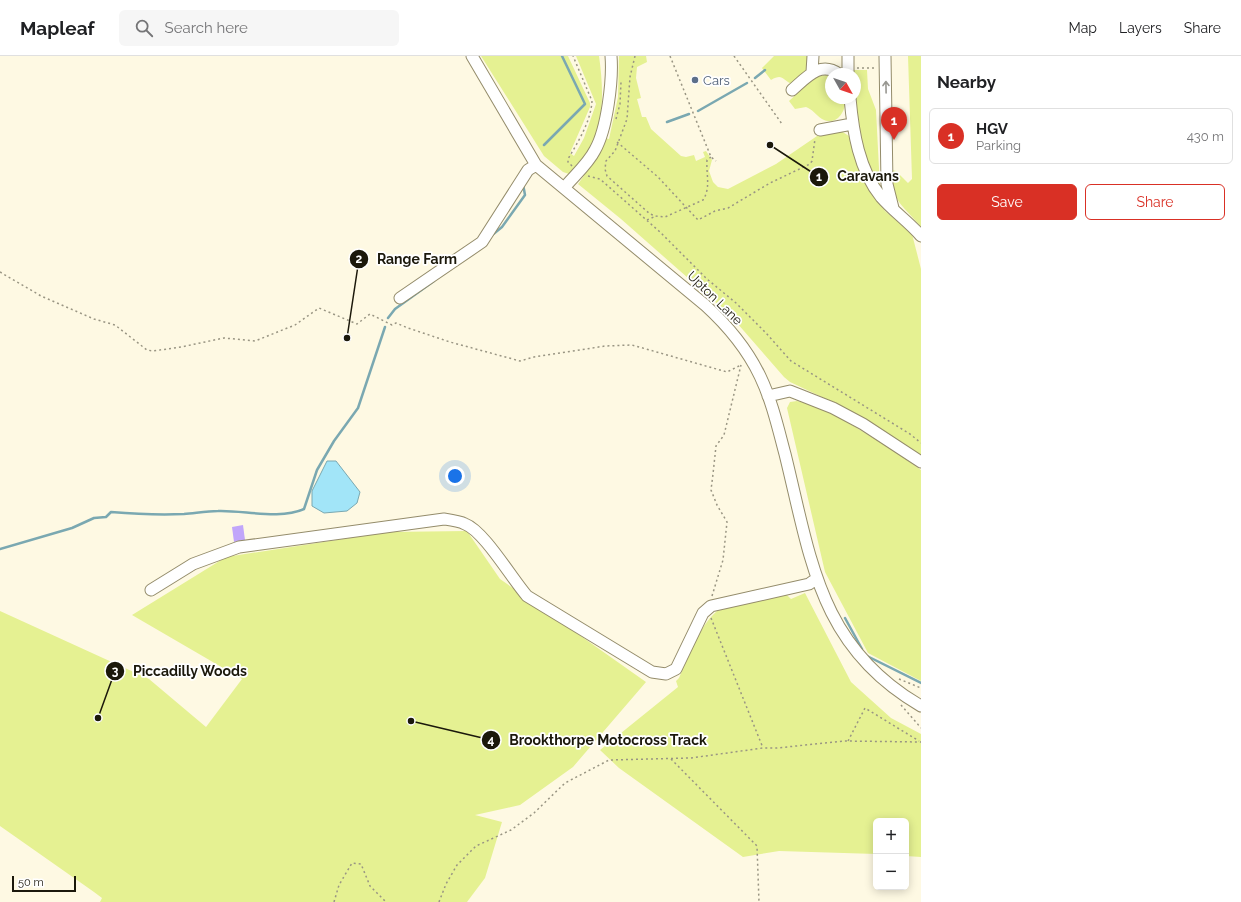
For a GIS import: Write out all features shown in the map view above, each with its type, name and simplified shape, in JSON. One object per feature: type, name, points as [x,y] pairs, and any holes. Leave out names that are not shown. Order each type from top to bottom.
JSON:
[{"type":"street","name":"Upton Lane","points":[[472,56],[536,165],[705,305],[729,330],[749,356],[768,396],[775,415],[816,579],[835,622],[856,653],[886,684],[921,706]]},
{"type":"street","points":[[564,188],[593,154],[600,139],[609,100],[611,56]]},
{"type":"street","points":[[812,72],[814,56]]},
{"type":"street","points":[[848,56],[848,68]]},
{"type":"street","points":[[885,56],[887,184],[893,209]]},
{"type":"street","points":[[792,90],[812,72],[825,68]]},
{"type":"street","points":[[850,104],[852,124],[857,146],[869,178],[882,198],[921,236]]},
{"type":"street","points":[[815,132],[852,124]]},
{"type":"street","points":[[400,298],[482,242],[528,170],[536,165]]},
{"type":"street","points":[[768,396],[790,391],[833,408],[863,424],[921,462]]},
{"type":"street","points":[[151,590],[193,564],[238,547],[444,519],[466,524],[484,538],[513,580],[528,596],[652,672],[666,674],[676,669],[703,613],[711,606],[809,584],[816,579]]},
{"type":"path","points":[[573,56],[592,101],[592,109],[582,133],[568,159],[568,162],[584,176],[600,179],[647,220],[707,279],[736,303],[791,361],[910,434],[921,443]]},
{"type":"path","points":[[636,56],[630,77],[627,119],[615,151],[606,161],[604,170],[607,176],[650,214],[665,217],[703,200],[707,194],[707,160],[711,157]]},
{"type":"path","points":[[670,56],[711,157],[716,161]]},
{"type":"path","points":[[734,56],[782,124]]},
{"type":"path","points":[[618,142],[658,177],[698,220],[715,211],[728,208],[770,183],[810,164],[816,140],[815,132]]},
{"type":"path","points":[[647,220],[656,216]]},
{"type":"path","points":[[0,272],[41,296],[94,319],[115,325],[147,350],[153,351],[181,348],[224,338],[255,341],[295,324],[319,308],[357,324],[370,314],[392,325],[396,322],[408,328],[450,342],[520,361],[534,357],[605,346],[632,345],[727,372],[741,365],[749,356]]},
{"type":"path","points":[[741,365],[724,435],[716,446],[712,474],[711,490],[717,505],[727,522],[723,560],[712,596],[711,617],[763,748]]},
{"type":"path","points":[[901,704],[921,728]]},
{"type":"path","points":[[848,741],[865,708],[921,742]]},
{"type":"path","points":[[439,902],[446,884],[457,865],[476,846],[512,830],[565,783],[609,760],[670,759],[736,753],[763,748],[848,741],[921,742]]},
{"type":"path","points":[[670,759],[757,846],[758,902]]},
{"type":"path","points":[[334,902],[339,885],[352,863],[361,864],[370,886],[386,902]]},
{"type":"green space","points":[[481,56],[568,56],[590,103],[590,107],[570,153],[574,156],[584,138],[596,104],[576,56],[599,56],[602,101],[599,123],[588,152],[569,174],[563,172],[544,156]]},
{"type":"green space","points":[[619,56],[646,56],[647,62],[637,67],[636,78],[641,98],[637,99],[642,117],[646,117],[651,129],[681,156],[686,157],[694,155],[696,161],[705,157],[703,152],[706,151],[712,160],[709,171],[713,182],[718,187],[728,189],[776,164],[820,134],[841,131],[849,136],[879,203],[885,211],[912,234],[921,269],[921,456],[841,406],[790,382],[730,315],[621,219],[578,184],[591,166],[605,138],[609,139],[618,97]]},
{"type":"green space","points":[[774,56],[811,56],[811,68],[792,84],[780,77],[771,80],[762,68]]},
{"type":"green space","points":[[908,56],[921,56],[921,227],[899,202],[893,189],[892,181],[892,170],[896,171],[908,183],[912,179]]},
{"type":"green space","points":[[861,70],[867,70],[868,89],[876,110],[880,188],[861,147],[856,104],[861,104]]},
{"type":"green space","points":[[825,75],[825,104],[846,104],[840,116],[832,121],[822,119],[806,107],[795,109],[789,101],[815,77]]},
{"type":"green space","points":[[797,401],[824,408],[893,450],[921,470],[921,681],[868,653],[825,572],[787,408],[790,402]]},
{"type":"green space","points":[[467,531],[500,579],[646,682],[573,767],[520,805],[475,815],[502,822],[485,878],[467,902],[100,902],[102,898],[0,826],[0,611],[149,679],[206,727],[242,679],[132,615],[226,557],[388,532]]},
{"type":"green space","points":[[785,593],[791,599],[805,593],[851,682],[891,718],[921,734],[921,857],[909,856],[909,818],[873,818],[873,854],[779,851],[743,857],[619,768],[600,750],[678,687],[676,681],[679,678],[699,634],[704,625],[717,611]]},
{"type":"water","points":[[327,461],[336,461],[360,492],[357,503],[347,511],[324,513],[312,506],[312,491]]},
{"type":"building","points":[[243,525],[245,540],[234,542],[232,527]]},
{"type":"waterway","points":[[544,145],[585,104],[562,56]]},
{"type":"waterway","points":[[755,78],[765,70]]},
{"type":"waterway","points":[[698,111],[747,83]]},
{"type":"waterway","points":[[667,122],[689,114]]},
{"type":"waterway","points":[[491,236],[502,227],[525,195],[523,184]]},
{"type":"waterway","points":[[388,318],[395,309],[434,281]]},
{"type":"waterway","points":[[0,549],[72,528],[94,518],[106,517],[111,512],[138,514],[184,514],[228,511],[261,514],[284,514],[304,509],[317,470],[334,441],[358,408],[385,327]]},
{"type":"waterway","points":[[845,618],[862,649]]},
{"type":"waterway","points":[[867,656],[921,683]]},
{"type":"place","name":"Cars","points":[[695,80]]},
{"type":"place","name":"HGV","points":[[894,140]]},
{"type":"place","name":"Caravans","points":[[770,145]]},
{"type":"place","name":"Range Farm","points":[[347,338]]},
{"type":"place","name":"Piccadilly Woods","points":[[98,718]]},
{"type":"place","name":"Brookthorpe Motocross Track","points":[[411,721]]}]
